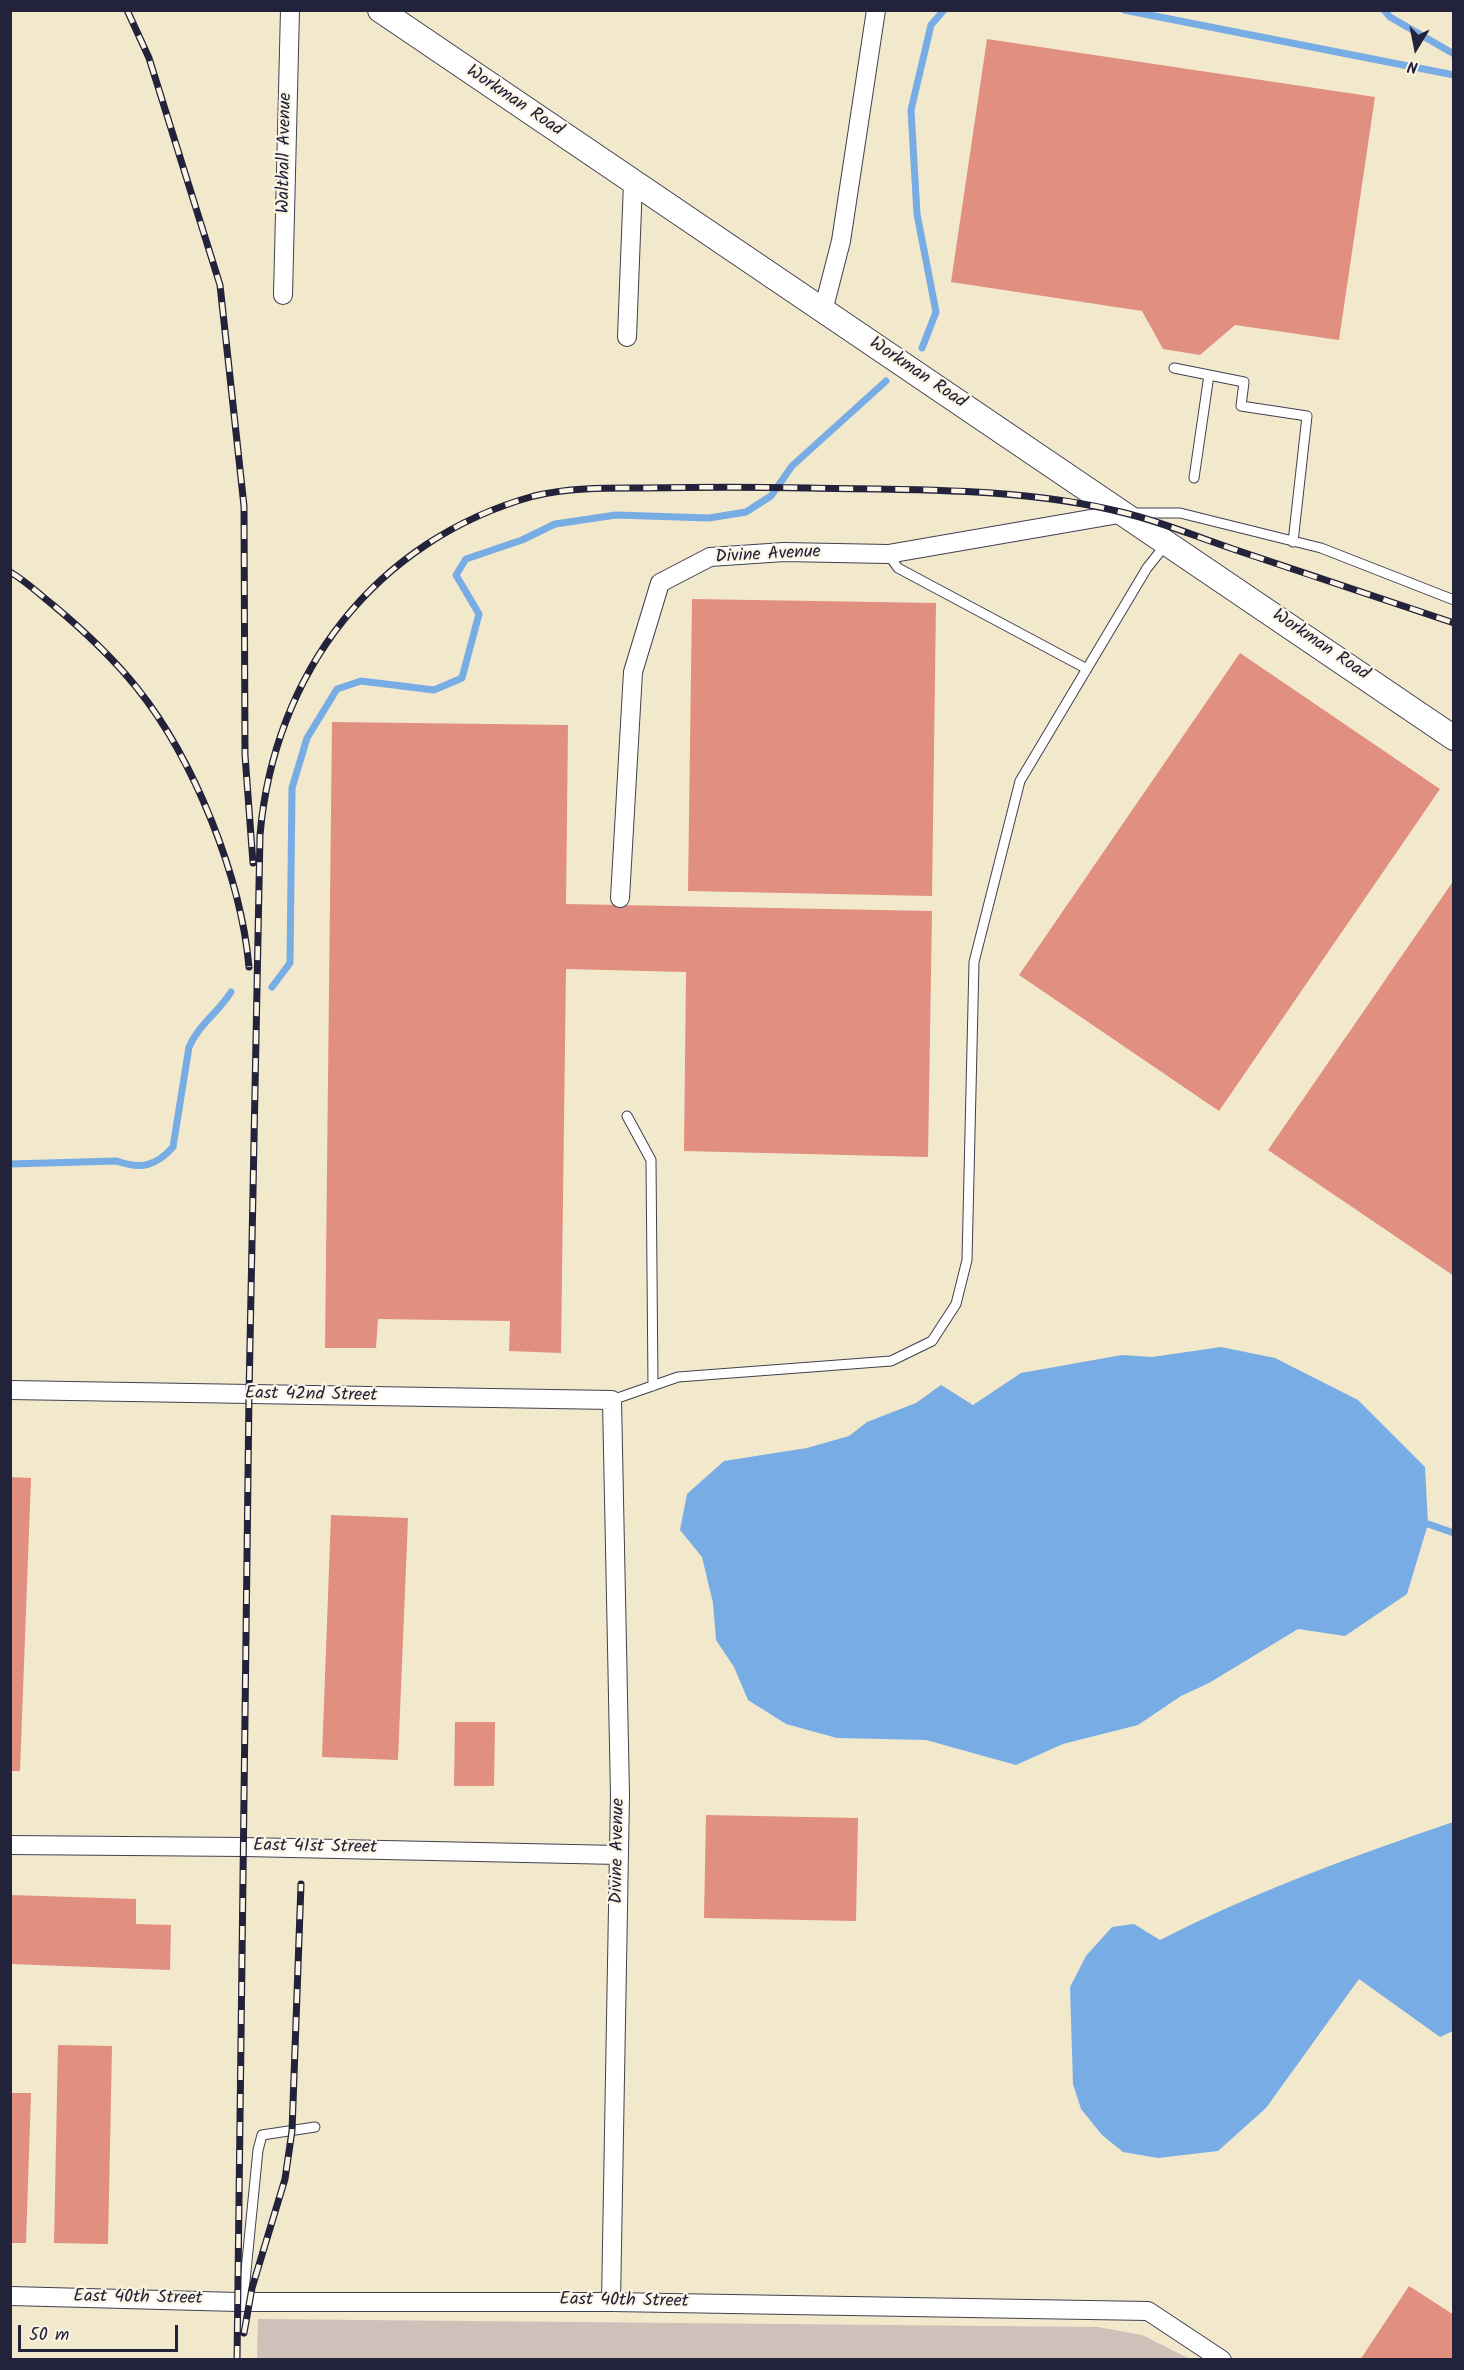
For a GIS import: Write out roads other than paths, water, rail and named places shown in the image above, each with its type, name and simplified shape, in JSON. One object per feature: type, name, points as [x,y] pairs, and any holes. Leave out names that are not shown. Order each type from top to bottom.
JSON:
[{"type":"street","name":"Walthall Avenue","points":[[283,295],[290,10]]},
{"type":"street","name":"Workman Road","points":[[380,10],[1454,738]]},
{"type":"street","points":[[823,311],[841,241],[876,10]]},
{"type":"street","points":[[627,337],[633,183]]},
{"type":"street","name":"Divine Avenue","points":[[620,898],[633,672],[660,583],[710,556],[784,552],[888,554],[1125,513]]},
{"type":"street","name":"East 42nd Street","points":[[10,1390],[612,1400]]},
{"type":"street","name":"Divine Avenue","points":[[611,2302],[619,1855],[612,1400]]},
{"type":"street","name":"East 41st Street","points":[[10,1845],[244,1847],[619,1855]]},
{"type":"street","name":"East 40th Street","points":[[10,2296],[243,2301],[611,2302],[1148,2311],[1222,2360]]},
{"type":"lane","points":[[1174,368],[1244,382],[1241,406],[1307,417],[1293,542]]},
{"type":"lane","points":[[1194,478],[1209,375]]},
{"type":"lane","points":[[1125,513],[1180,513],[1321,548],[1454,600]]},
{"type":"lane","points":[[612,1400],[678,1377],[891,1361],[932,1341],[957,1304],[967,1260],[974,962],[1020,781],[1147,568],[1167,542]]},
{"type":"lane","points":[[888,554],[898,568],[1087,669]]},
{"type":"lane","points":[[627,1116],[651,1160],[652,1386]]},
{"type":"lane","points":[[243,2301],[258,2150],[262,2136],[315,2127]]},
{"type":"water","points":[[1221,1347],[1275,1358],[1358,1400],[1425,1467],[1428,1524],[1407,1594],[1345,1636],[1298,1629],[1209,1683],[1181,1696],[1138,1725],[1063,1744],[1016,1765],[926,1740],[837,1738],[786,1724],[748,1700],[734,1667],[716,1640],[713,1603],[702,1557],[680,1530],[687,1494],[724,1461],[807,1448],[849,1436],[867,1422],[916,1403],[941,1385],[973,1405],[1021,1373],[1122,1355],[1152,1357]]},
{"type":"water","points":[[1453,1822],[1453,2031],[1440,2037],[1359,1979],[1266,2108],[1218,2151],[1158,2158],[1123,2152],[1102,2135],[1081,2109],[1073,2084],[1070,1987],[1086,1956],[1112,1927],[1134,1924],[1160,1940],[1268,1891]]},
{"type":"waterway","points":[[922,348],[936,312],[917,214],[911,110],[931,25],[944,10]]},
{"type":"waterway","points":[[1124,10],[1454,75]]},
{"type":"waterway","points":[[1384,10],[1390,17],[1454,54]]},
{"type":"waterway","points":[[272,987],[290,963],[292,788],[307,738],[337,689],[361,681],[434,690],[462,678],[479,614],[456,575],[466,559],[522,540],[555,524],[616,515],[709,518],[746,512],[771,496],[792,466],[886,381]]},
{"type":"waterway","points":[[10,1164],[117,1161],[141,1166],[154,1162],[167,1153],[173,1147],[189,1047],[198,1032],[231,992]]},
{"type":"waterway","points":[[1422,1524],[1454,1533]]},
{"type":"railway","points":[[127,10],[149,58],[220,285],[244,506],[245,755],[253,863]]},
{"type":"railway","points":[[237,2360],[249,1395],[260,835],[269,776],[286,720],[311,668],[343,621],[381,580],[426,545],[477,517],[534,496],[590,489],[728,487],[968,491],[1047,498],[1086,505],[1152,521],[1454,623]]},
{"type":"railway","points":[[10,572],[27,583],[97,645],[137,688],[158,717],[195,784],[225,858],[236,895],[249,967]]},
{"type":"railway","points":[[244,2333],[252,2288],[285,2179],[292,2131],[301,1884]]}]
